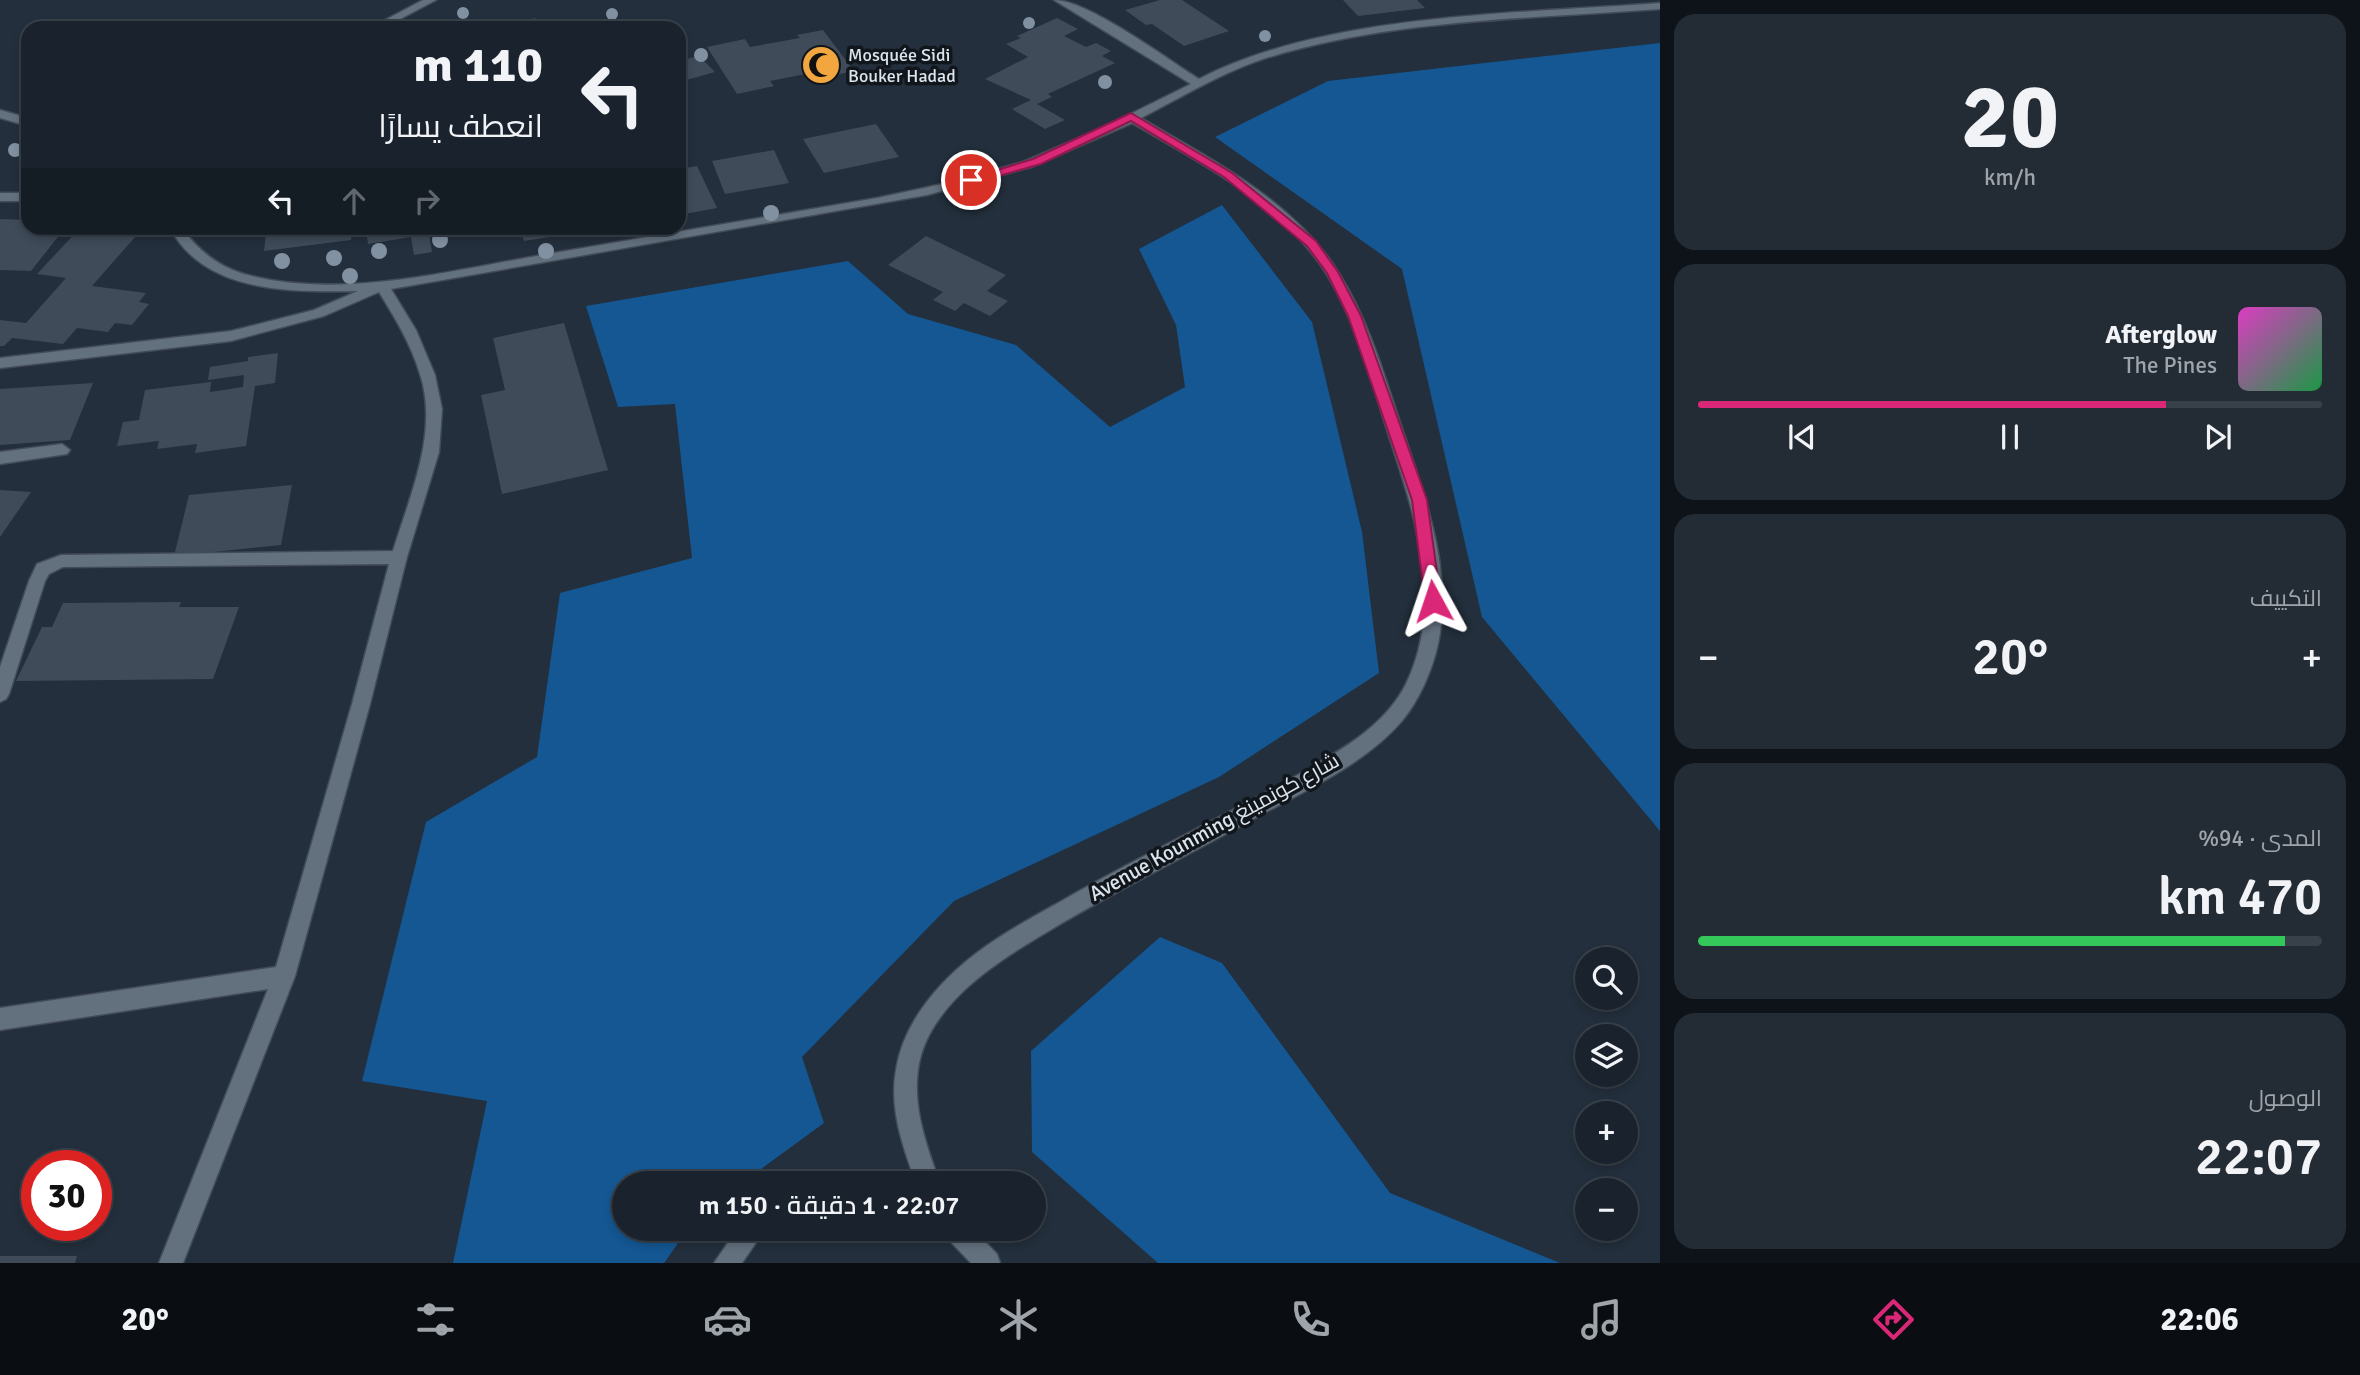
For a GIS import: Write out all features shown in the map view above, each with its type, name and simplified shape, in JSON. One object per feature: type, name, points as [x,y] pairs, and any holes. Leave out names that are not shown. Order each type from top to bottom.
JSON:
[{"type":"street","points":[[389,21],[432,0]]},
{"type":"street","points":[[1059,0],[1107,26],[1199,84]]},
{"type":"street","points":[[686,234],[877,202],[951,186],[1037,162],[1230,68],[1265,55],[1337,38],[1428,26],[1660,6]]},
{"type":"street","points":[[0,114],[21,120]]},
{"type":"street","name":"Avenue Kounming شارع كونمينغ","points":[[923,1171],[906,1111],[906,1073],[912,1049],[924,1023],[965,976],[1016,939],[1088,896],[1157,857],[1280,795],[1358,747],[1395,715],[1411,690],[1429,642],[1433,601],[1419,500],[1354,316],[1332,272],[1311,244],[1228,175],[1131,117]]},
{"type":"street","points":[[0,197],[21,197]]},
{"type":"street","points":[[181,235],[191,251],[208,262],[261,283],[310,288],[382,286],[683,235]]},
{"type":"street","points":[[0,363],[231,336],[319,313],[382,286]]},
{"type":"street","points":[[172,1263],[284,976],[361,704],[399,557],[431,452],[434,409],[428,375],[409,330],[382,286]]},
{"type":"street","points":[[0,458],[62,450]]},
{"type":"street","points":[[0,694],[37,581],[43,569],[61,561],[399,557]]},
{"type":"street","points":[[0,1019],[284,976]]},
{"type":"street","points":[[726,1263],[744,1241]]},
{"type":"street","points":[[968,1241],[988,1263]]},
{"type":"shaded area","points":[[1660,43],[1660,831],[1482,617],[1402,269],[1215,137],[1328,81]]},
{"type":"shaded area","points":[[1222,205],[1312,322],[1362,532],[1379,673],[1219,777],[954,901],[802,1057],[824,1123],[758,1171],[612,1171],[612,1241],[680,1241],[664,1263],[453,1263],[487,1101],[362,1081],[426,822],[537,757],[560,593],[692,558],[675,404],[618,407],[586,306],[848,261],[908,314],[1016,345],[1110,427],[1185,387],[1176,325],[1139,249]]},
{"type":"shaded area","points":[[1160,937],[1222,963],[1390,1193],[1560,1263],[1158,1263],[1032,1152],[1031,1051]]},
{"type":"building","points":[[1160,0],[1182,0],[1229,31],[1184,46],[1152,24],[1146,25],[1125,10]]},
{"type":"building","points":[[1343,0],[1417,0],[1425,8],[1358,16]]},
{"type":"building","points":[[1057,18],[1078,29],[1064,36],[1086,47],[1096,43],[1111,51],[1102,56],[1115,63],[1048,94],[1052,97],[1037,104],[1065,120],[1045,129],[1012,109],[1031,100],[985,79],[1028,57],[1006,44],[1021,38],[1017,36]]},
{"type":"building","points":[[823,30],[854,71],[835,75],[831,69],[770,81],[774,86],[737,94],[707,47],[745,39],[750,47],[800,38],[797,35]]},
{"type":"building","points":[[699,56],[715,72],[686,80],[686,59]]},
{"type":"building","points":[[876,124],[899,157],[824,173],[803,139]]},
{"type":"building","points":[[774,150],[789,183],[725,194],[712,161]]},
{"type":"building","points":[[697,166],[717,208],[686,214],[686,168]]},
{"type":"building","points":[[0,219],[21,220],[21,235],[59,235],[31,271],[0,270]]},
{"type":"building","points":[[73,235],[137,235],[92,286],[146,293],[139,302],[149,304],[132,325],[115,323],[108,332],[77,328],[63,344],[12,338],[4,346],[0,346],[0,320],[26,323],[66,278],[37,274]]},
{"type":"building","points":[[266,235],[351,235],[351,240],[264,251]]},
{"type":"building","points":[[367,235],[429,235],[432,252],[414,255],[411,237],[368,244]]},
{"type":"building","points":[[522,235],[550,237],[524,241]]},
{"type":"building","points":[[926,236],[1006,275],[987,291],[1008,301],[990,316],[964,303],[955,311],[933,300],[943,292],[888,265]]},
{"type":"building","points":[[564,323],[608,470],[502,494],[481,395],[505,390],[493,338]]},
{"type":"building","points":[[278,353],[275,383],[255,386],[246,446],[195,453],[197,444],[157,449],[159,441],[117,446],[123,422],[139,420],[145,390],[211,382],[210,392],[243,387],[244,375],[208,380],[210,367],[248,361],[248,357]]},
{"type":"building","points":[[93,383],[70,440],[0,445],[0,389]]},
{"type":"building","points":[[292,485],[281,545],[174,556],[189,495]]},
{"type":"building","points":[[0,490],[31,492],[0,537]]},
{"type":"building","points":[[181,602],[179,607],[239,607],[213,679],[16,681],[42,627],[52,627],[63,603]]},
{"type":"building","points":[[0,1256],[77,1256],[75,1263],[0,1263]]},
{"type":"place","name":"Mosquée Sidi Bouker Hadad","points":[[821,65]]},
{"type":"route","points":[[971,180],[1037,162],[1131,117],[1228,175],[1311,244],[1332,272],[1354,316],[1374,367],[1419,500],[1433,601]]}]
